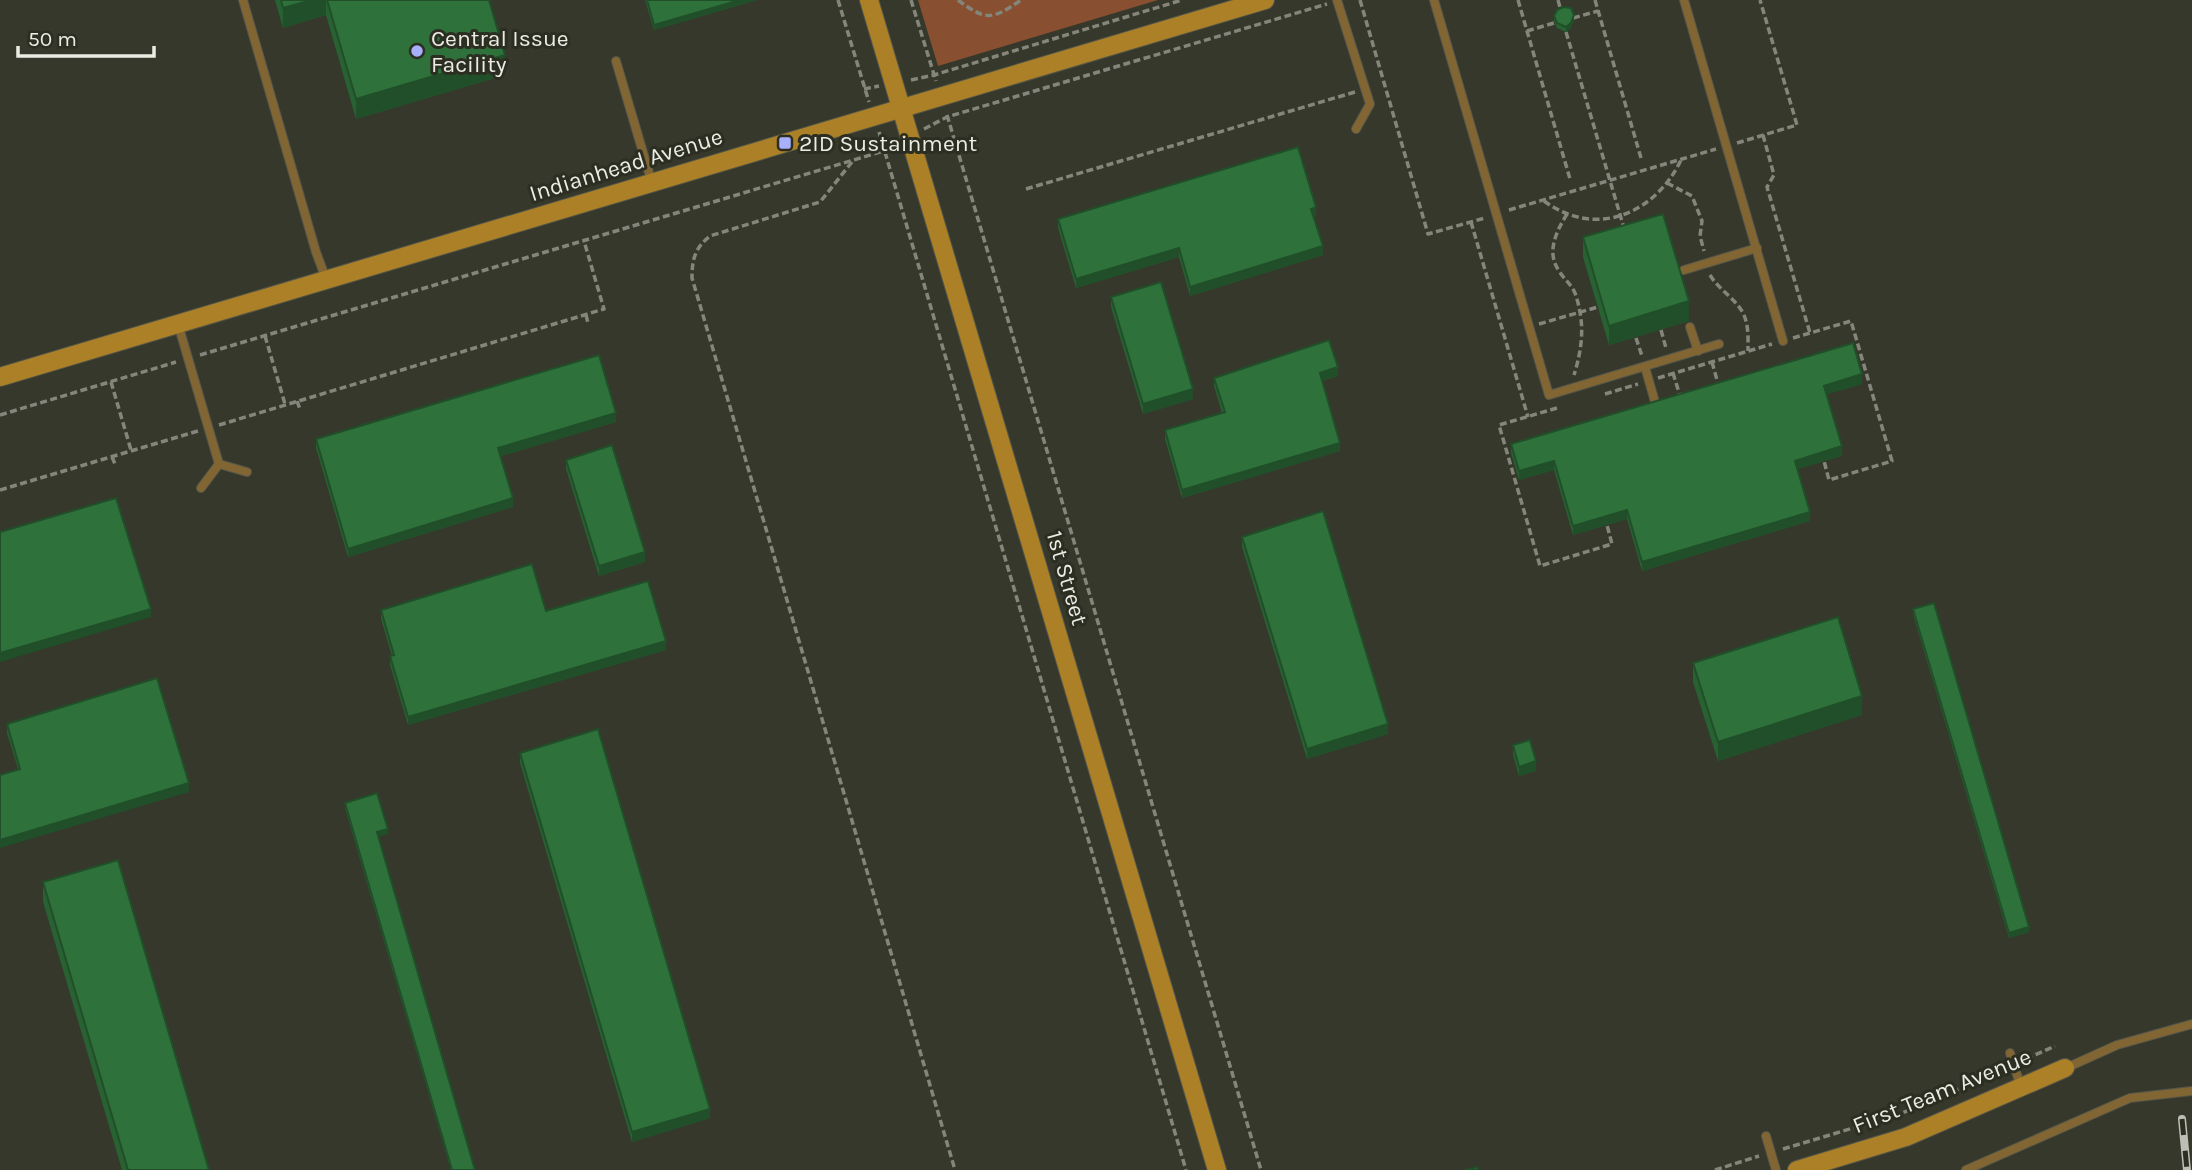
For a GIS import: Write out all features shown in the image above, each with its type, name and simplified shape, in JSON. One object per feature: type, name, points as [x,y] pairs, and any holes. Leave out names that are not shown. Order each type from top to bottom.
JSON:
[{"type":"main road","name":"1st Street","points":[[869,0],[1217,1170]]},
{"type":"main road","name":"Indianhead Avenue","points":[[0,377],[1265,0]]},
{"type":"main road","name":"First Team Avenue","points":[[1797,1170],[1906,1137],[2065,1069]]},
{"type":"lane","points":[[243,0],[326,280]]},
{"type":"lane","points":[[1434,0],[1549,395],[1719,344]]},
{"type":"lane","points":[[1684,0],[1783,341]]},
{"type":"lane","points":[[1337,1],[1370,104],[1356,129]]},
{"type":"lane","points":[[616,61],[652,183]]},
{"type":"lane","points":[[1684,270],[1756,248]]},
{"type":"lane","points":[[178,324],[219,464]]},
{"type":"lane","points":[[1690,327],[1698,351]]},
{"type":"lane","points":[[1645,367],[1655,402]]},
{"type":"lane","points":[[219,464],[247,472]]},
{"type":"lane","points":[[201,488],[219,464]]},
{"type":"lane","points":[[2065,1069],[2117,1045],[2192,1024]]},
{"type":"lane","points":[[2010,1053],[2021,1087]]},
{"type":"lane","points":[[1966,1170],[2130,1098],[2192,1091]]},
{"type":"lane","points":[[1766,1136],[1776,1170]]},
{"type":"path","points":[[838,0],[1186,1170]]},
{"type":"path","points":[[911,0],[1261,1170]]},
{"type":"path","points":[[958,0],[976,14],[994,16],[1021,0]]},
{"type":"path","points":[[934,75],[1182,0]]},
{"type":"path","points":[[1360,0],[1429,234],[1797,125],[1760,0]]},
{"type":"path","points":[[1518,0],[1570,179]]},
{"type":"path","points":[[1558,0],[1561,12]]},
{"type":"path","points":[[1595,0],[1642,158]]},
{"type":"path","points":[[947,117],[1337,1]]},
{"type":"path","points":[[1573,18],[1598,11]]},
{"type":"path","points":[[1527,31],[1554,23]]},
{"type":"path","points":[[1566,32],[1625,235]]},
{"type":"path","points":[[1026,190],[1384,83]]},
{"type":"path","points":[[1297,109],[1299,115]]},
{"type":"path","points":[[1763,135],[1774,175],[1767,187],[1810,333]]},
{"type":"path","points":[[0,415],[884,151]]},
{"type":"path","points":[[853,160],[820,202],[710,236],[699,245],[692,262],[692,278],[955,1170]]},
{"type":"path","points":[[1543,200],[1567,214],[1594,220],[1620,217],[1655,196],[1673,175],[1681,160]]},
{"type":"path","points":[[1055,181],[1057,187]]},
{"type":"path","points":[[1567,214],[1555,238],[1553,259],[1574,292],[1580,312],[1583,338],[1571,388]]},
{"type":"path","points":[[1471,222],[1528,416]]},
{"type":"path","points":[[0,490],[604,309],[584,240]]},
{"type":"path","points":[[1529,327],[1598,307]]},
{"type":"path","points":[[586,315],[588,323]]},
{"type":"path","points":[[1595,397],[1851,321],[1892,461],[1829,480],[1824,461]]},
{"type":"path","points":[[265,336],[285,405]]},
{"type":"path","points":[[1712,362],[1721,391]]},
{"type":"path","points":[[111,382],[131,451]]},
{"type":"path","points":[[297,401],[300,409]]},
{"type":"path","points":[[1569,405],[1499,425],[1540,566],[1612,544],[1607,525]]},
{"type":"path","points":[[112,457],[115,464]]},
{"type":"path","points":[[1715,1170],[1900,1114],[2055,1046]]},
{"type":"shaded area","points":[[918,0],[1158,0],[938,66]]},
{"type":"building","points":[[281,0],[312,0],[283,8]]},
{"type":"building","name":"Central Issue Facility","points":[[327,0],[489,0],[505,55],[356,99]]},
{"type":"building","points":[[647,0],[740,0],[654,25]]},
{"type":"building","points":[[1563,7],[1571,8],[1574,15],[1566,27],[1557,23],[1554,16],[1557,10]]},
{"type":"building","points":[[1298,147],[1316,207],[1311,209],[1323,246],[1190,287],[1179,248],[1076,279],[1058,219]]},
{"type":"building","points":[[1663,214],[1689,301],[1609,326],[1583,237]]},
{"type":"building","points":[[1161,282],[1193,389],[1143,404],[1111,297]]},
{"type":"building","points":[[1329,340],[1338,367],[1320,373],[1340,443],[1182,490],[1165,430],[1225,412],[1214,378]]},
{"type":"building","points":[[1853,343],[1862,374],[1824,386],[1842,446],[1795,461],[1810,512],[1642,562],[1627,510],[1573,526],[1554,461],[1519,471],[1511,444]]},
{"type":"building","points":[[599,355],[616,413],[498,448],[513,498],[348,549],[316,439]]},
{"type":"building","points":[[612,445],[645,552],[599,566],[566,460]]},
{"type":"building","points":[[116,498],[151,609],[0,653],[0,532]]},
{"type":"building","points":[[1323,511],[1388,724],[1307,749],[1242,537]]},
{"type":"building","points":[[532,564],[546,611],[648,581],[666,641],[408,717],[390,656],[394,655],[381,610]]},
{"type":"building","points":[[1934,603],[2029,927],[2009,933],[1913,609]]},
{"type":"building","points":[[1838,617],[1862,696],[1718,742],[1693,663]]},
{"type":"building","points":[[157,678],[189,783],[0,840],[0,775],[20,769],[7,724]]},
{"type":"building","points":[[598,729],[710,1109],[632,1132],[520,753]]},
{"type":"building","points":[[1530,740],[1536,761],[1519,767],[1513,745]]},
{"type":"building","points":[[377,793],[388,829],[377,832],[475,1170],[452,1170],[345,803]]},
{"type":"building","points":[[118,860],[209,1170],[128,1170],[43,882]]},
{"type":"railway","points":[[2182,1119],[2187,1170]]},
{"type":"place","name":"Central Issue Facility","points":[[417,51]]},
{"type":"place","name":"2ID Sustainment","points":[[785,143]]}]
